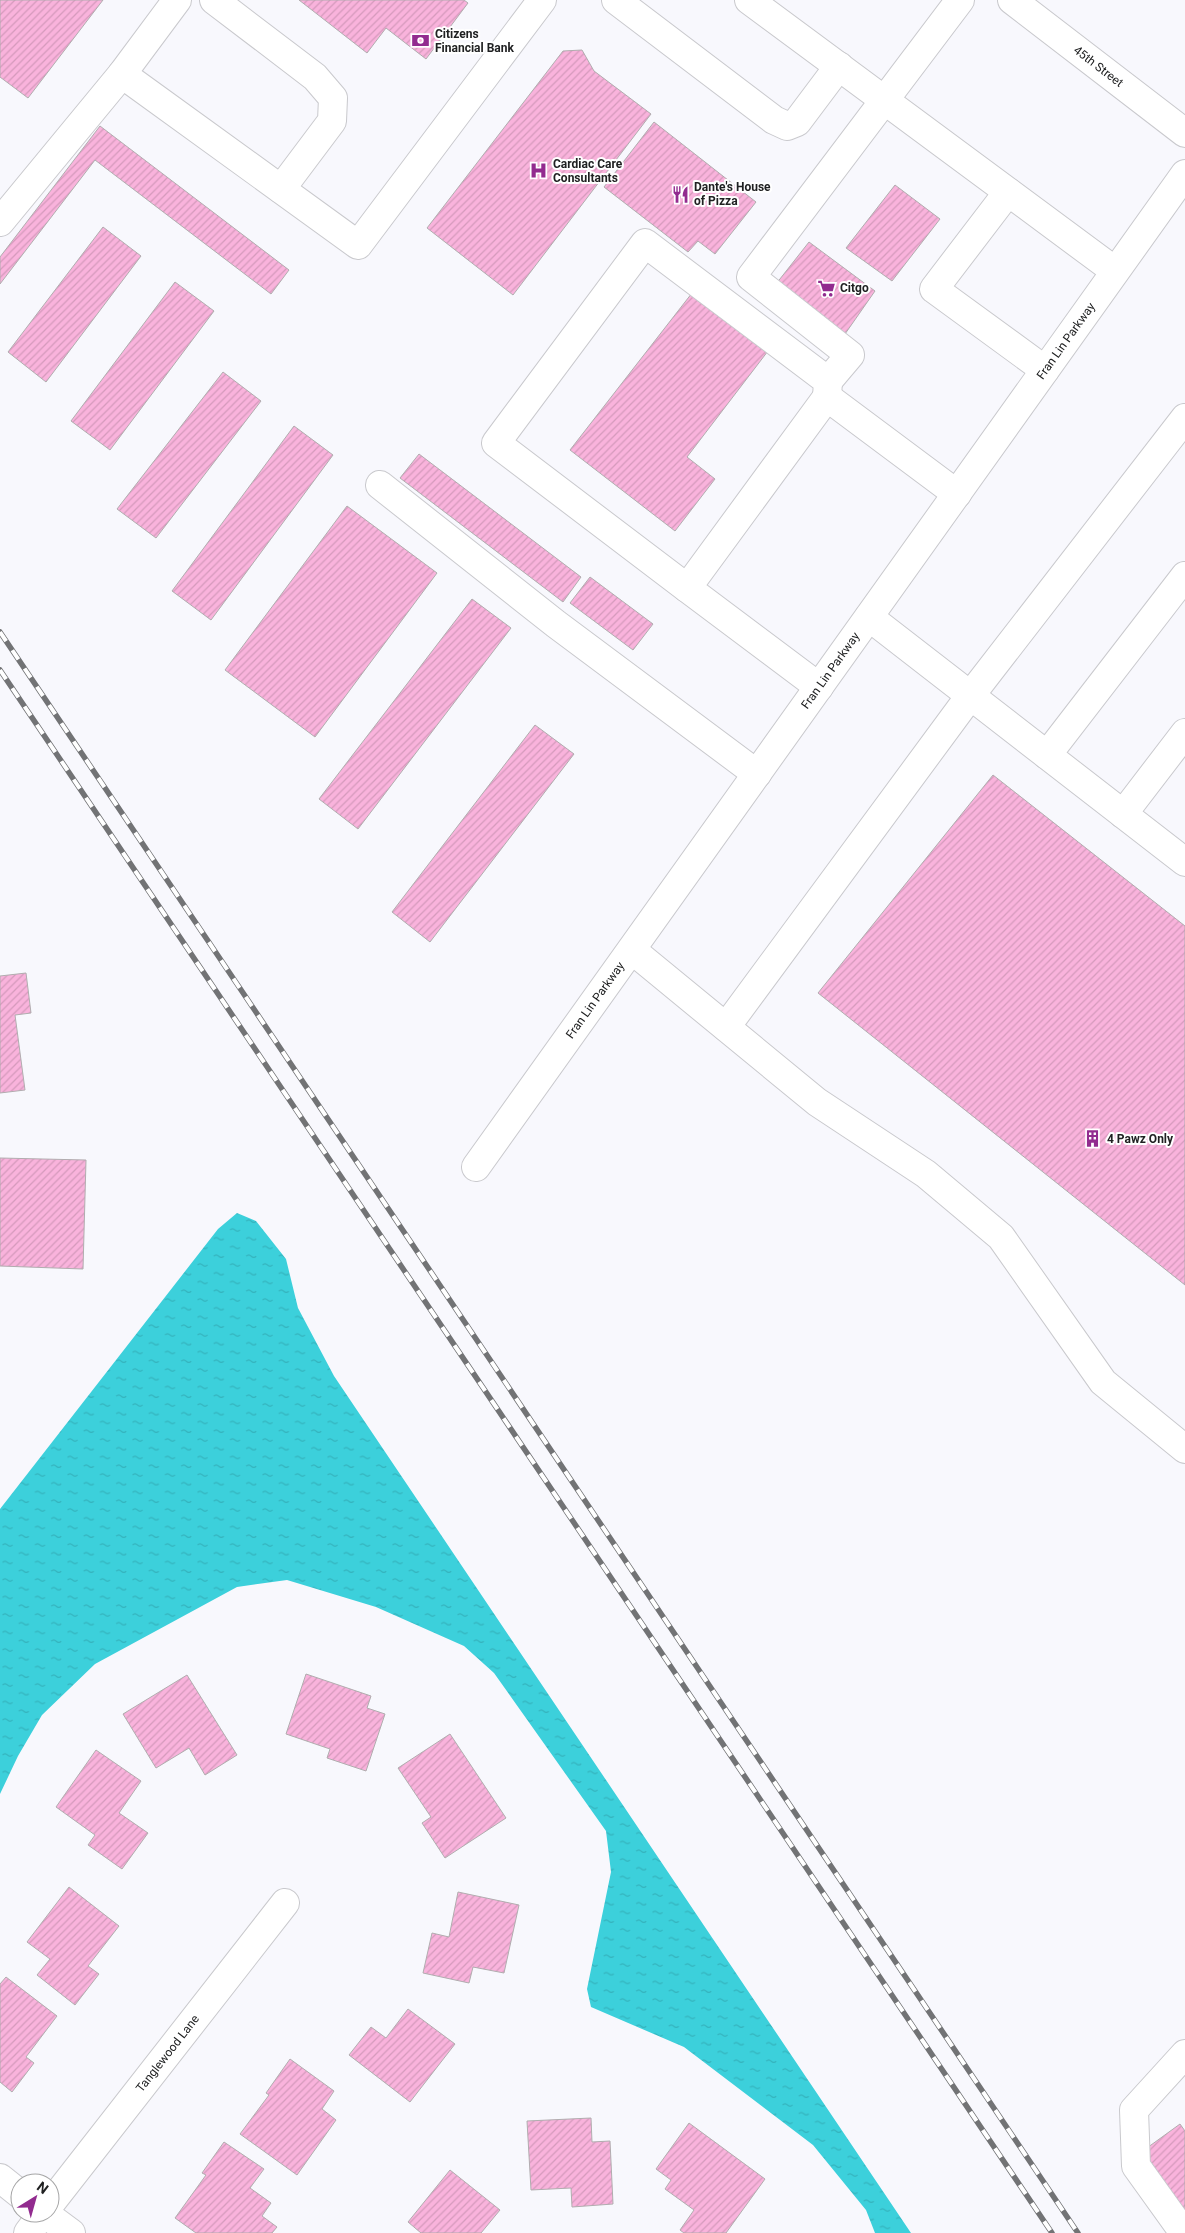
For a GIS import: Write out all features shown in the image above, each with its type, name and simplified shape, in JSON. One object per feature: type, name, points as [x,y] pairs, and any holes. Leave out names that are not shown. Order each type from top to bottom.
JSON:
[{"type":"street","points":[[0,222],[122,74],[177,0]]},
{"type":"street","points":[[214,0],[315,77],[333,98],[332,121],[281,189]]},
{"type":"street","points":[[122,74],[358,245],[542,0]]},
{"type":"street","points":[[616,0],[774,120],[787,126],[797,122],[839,66]]},
{"type":"street","points":[[749,0],[1116,272]]},
{"type":"street","points":[[687,588],[828,389],[850,354],[751,277],[886,101],[960,0]]},
{"type":"street","name":"45th Street","points":[[1012,0],[1185,134]]},
{"type":"street","name":"Fran Lin Parkway","points":[[476,1168],[1185,174]]},
{"type":"street","points":[[1008,192],[934,289],[1045,370]]},
{"type":"street","points":[[819,687],[496,443],[645,243],[957,494]]},
{"type":"street","points":[[726,1027],[970,696],[1185,418]]},
{"type":"street","points":[[380,485],[556,624],[757,774]]},
{"type":"street","points":[[1047,755],[1185,576]]},
{"type":"street","points":[[869,617],[1185,862]]},
{"type":"street","points":[[1123,814],[1185,732]]},
{"type":"street","points":[[632,950],[817,1102],[926,1174],[1001,1237],[1103,1382],[1185,1449]]},
{"type":"street","name":"Tanglewood Lane","points":[[60,2191],[285,1903]]},
{"type":"street","points":[[1184,2233],[1136,2166],[1134,2110],[1185,2054]]},
{"type":"street","points":[[0,2178],[10,2186]]},
{"type":"street","points":[[28,2233],[36,2223]]},
{"type":"street","points":[[58,2223],[71,2233]]},
{"type":"water","points":[[237,1213],[256,1221],[286,1259],[298,1308],[334,1376],[911,2233],[875,2233],[866,2210],[813,2145],[684,2047],[591,2007],[587,1989],[611,1872],[606,1831],[494,1673],[464,1646],[376,1607],[287,1580],[237,1587],[95,1664],[42,1715],[18,1756],[0,1794],[0,1509],[218,1229]]},
{"type":"building","points":[[0,0],[103,0],[28,98],[0,77]]},
{"type":"building","name":"Citizens Financial Bank","points":[[299,0],[464,0],[468,3],[426,59],[386,28],[367,53]]},
{"type":"building","name":"Cardiac Care Consultants","points":[[582,50],[594,71],[651,114],[513,295],[427,228],[563,51]]},
{"type":"building","name":"Dante's House of Pizza","points":[[654,122],[756,202],[715,254],[698,241],[688,252],[604,187]]},
{"type":"building","points":[[100,126],[289,270],[271,294],[95,160],[0,284],[0,257]]},
{"type":"building","name":"Citgo","points":[[895,185],[940,219],[892,281],[846,248]]},
{"type":"building","points":[[103,227],[141,256],[46,382],[8,352]]},
{"type":"building","name":"Citgo","points":[[809,242],[875,291],[845,334],[776,284]]},
{"type":"building","points":[[175,282],[214,311],[110,450],[71,421]]},
{"type":"building","points":[[692,293],[768,351],[687,457],[715,479],[675,531],[570,450]]},
{"type":"building","points":[[223,372],[261,401],[156,538],[117,509]]},
{"type":"building","points":[[294,426],[333,455],[211,620],[172,591]]},
{"type":"building","points":[[419,454],[581,577],[563,602],[400,478]]},
{"type":"building","points":[[347,506],[437,573],[315,737],[225,670]]},
{"type":"building","points":[[590,577],[653,624],[633,650],[570,603]]},
{"type":"building","points":[[472,599],[511,628],[358,829],[319,799]]},
{"type":"building","points":[[535,725],[574,754],[430,942],[392,912]]},
{"type":"building","name":"4 Pawz Only","points":[[993,775],[1185,926],[1185,1285],[818,993]]},
{"type":"building","points":[[26,973],[31,1013],[15,1015],[25,1090],[0,1093],[0,976]]},
{"type":"building","points":[[0,1158],[86,1160],[83,1269],[0,1266]]},
{"type":"building","points":[[306,1674],[371,1696],[367,1708],[385,1714],[366,1771],[327,1758],[330,1749],[286,1734]]},
{"type":"building","points":[[187,1675],[237,1755],[205,1775],[189,1748],[156,1768],[123,1714]]},
{"type":"building","points":[[450,1734],[506,1818],[445,1858],[422,1823],[431,1817],[398,1768]]},
{"type":"building","points":[[96,1750],[141,1781],[119,1813],[148,1833],[122,1869],[88,1845],[95,1835],[56,1807]]},
{"type":"building","points":[[69,1887],[119,1926],[88,1966],[99,1974],[75,2005],[37,1975],[50,1959],[27,1942]]},
{"type":"building","points":[[458,1892],[519,1905],[504,1973],[473,1967],[469,1983],[423,1973],[432,1933],[449,1937]]},
{"type":"building","points":[[6,1977],[57,2016],[26,2057],[34,2063],[12,2092],[0,2082],[0,1984]]},
{"type":"building","points":[[408,2009],[455,2044],[410,2102],[349,2055],[371,2027],[386,2038]]},
{"type":"building","points":[[290,2059],[334,2091],[322,2109],[336,2120],[297,2175],[240,2134],[269,2095],[266,2093]]},
{"type":"building","points":[[591,2118],[592,2142],[610,2141],[613,2204],[572,2207],[571,2188],[531,2190],[527,2121]]},
{"type":"building","points":[[689,2123],[765,2179],[726,2233],[684,2233],[680,2230],[694,2210],[665,2189],[671,2180],[656,2169]]},
{"type":"building","points":[[1180,2124],[1185,2131],[1185,2215],[1140,2153]]},
{"type":"building","points":[[224,2142],[264,2169],[250,2188],[271,2203],[262,2216],[277,2227],[272,2233],[196,2233],[175,2218],[206,2175],[202,2173]]},
{"type":"building","points":[[450,2170],[500,2210],[481,2233],[421,2233],[408,2222]]},
{"type":"railway","points":[[0,632],[1078,2233]]},
{"type":"railway","points":[[0,670],[1052,2233]]},
{"type":"place","name":"Citizens Financial Bank","points":[[421,41]]},
{"type":"place","name":"Cardiac Care Consultants","points":[[539,171]]},
{"type":"place","name":"Dante's House of Pizza","points":[[680,194]]},
{"type":"place","name":"Citgo","points":[[826,288]]},
{"type":"place","name":"4 Pawz Only","points":[[1093,1139]]}]
